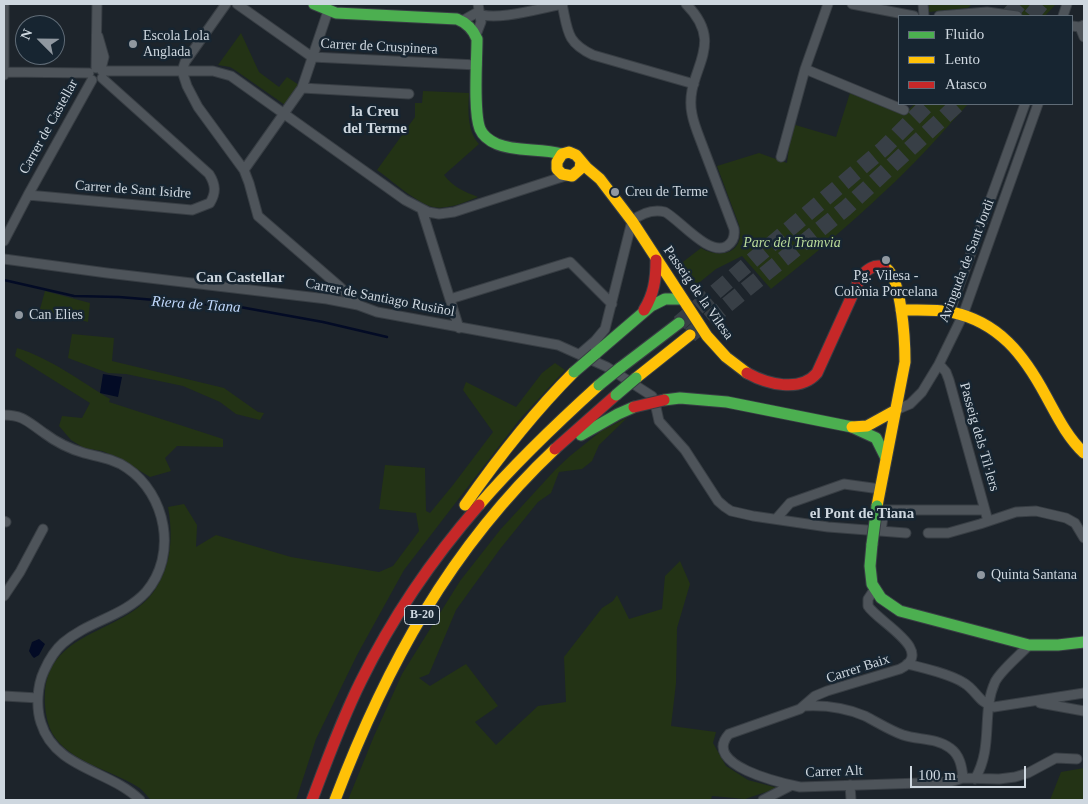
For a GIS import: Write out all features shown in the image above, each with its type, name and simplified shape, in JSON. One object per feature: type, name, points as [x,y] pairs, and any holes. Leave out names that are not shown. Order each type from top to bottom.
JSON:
[{"type":"main road","points":[[314,4],[336,14],[457,19],[469,27],[477,39],[477,125],[486,140],[498,145],[543,149],[563,167],[603,184]]},
{"type":"main road","points":[[569,152],[573,153],[580,161],[580,169],[563,167],[569,152]]},
{"type":"main road","name":"Passeig de la Vilesa","points":[[580,161],[603,184],[632,220],[656,260],[716,348],[743,371],[766,382],[798,386],[811,380],[816,373],[857,283],[865,271],[873,266],[882,266],[891,272],[894,277],[901,310]]},
{"type":"main road","name":"B-20","points":[[642,314],[654,292],[656,260]]},
{"type":"main road","name":"B-20","points":[[424,574],[446,532],[497,459],[543,404],[574,372],[652,306],[665,300],[682,299]]},
{"type":"main road","points":[[1084,453],[1075,446],[1035,375],[1016,349],[982,324],[963,315],[950,312],[901,310],[905,362],[877,506],[870,567],[874,590],[886,603],[907,613],[1029,645],[1058,645],[1084,642]]},
{"type":"main road","name":"B-20","points":[[312,800],[326,758],[357,686],[394,619],[456,530],[492,488],[541,437],[599,385],[679,323]]},
{"type":"main road","name":"B-20","points":[[335,800],[353,750],[381,689],[430,600],[486,523],[549,454],[636,378],[690,335]]},
{"type":"main road","points":[[549,454],[618,414],[634,407],[680,398],[727,402],[852,427],[876,438],[886,458]]},
{"type":"main road","points":[[852,427],[867,426],[896,410]]},
{"type":"street","points":[[4,4],[4,73],[182,71],[225,73],[422,210],[439,214],[462,210],[550,182],[563,167]]},
{"type":"street","name":"Carrer de Castellar","points":[[4,241],[28,194],[97,73],[97,4]]},
{"type":"street","points":[[226,4],[185,62],[182,71],[187,86],[198,107],[244,170],[258,216],[358,305]]},
{"type":"street","name":"Carrer de Cruspinera","points":[[237,4],[312,57],[477,65]]},
{"type":"street","points":[[478,10],[496,16],[562,4],[570,37],[582,50],[593,55],[694,84]]},
{"type":"street","points":[[580,354],[596,341],[605,329],[632,220],[650,211],[657,210],[665,212],[712,247],[723,248],[729,245],[733,239],[734,229],[692,115],[691,106],[694,84],[705,46],[704,31],[698,16],[686,4]]},
{"type":"street","points":[[781,157],[805,69],[828,4]]},
{"type":"street","points":[[852,4],[909,15]]},
{"type":"street","points":[[469,27],[478,10]]},
{"type":"street","points":[[469,27],[481,22],[478,10]]},
{"type":"street","points":[[244,170],[302,88],[328,12]]},
{"type":"street","points":[[951,15],[987,12],[1010,15]]},
{"type":"street","points":[[1079,26],[1084,38]]},
{"type":"street","points":[[805,69],[904,110]]},
{"type":"street","name":"Carrer de Sant Isidre","points":[[28,194],[192,210],[210,203],[215,195],[215,182],[210,174],[97,73]]},
{"type":"street","points":[[302,88],[409,94]]},
{"type":"street","points":[[950,312],[1025,105]]},
{"type":"street","name":"Avinguda de Sant Jordi","points":[[896,410],[910,404],[918,397],[939,364],[963,315],[1038,105]]},
{"type":"street","points":[[422,210],[459,328]]},
{"type":"street","name":"Carrer de Santiago Rusiñol","points":[[4,259],[327,299],[358,305],[377,312],[558,345],[607,366],[652,396],[660,421],[685,450],[718,501],[725,508],[753,516],[776,519]]},
{"type":"street","points":[[450,299],[570,262],[612,304]]},
{"type":"street","name":"Passeig dels Til·lers","points":[[939,364],[946,372],[949,380],[988,521]]},
{"type":"street","points":[[4,415],[22,418],[63,445],[84,453],[112,460],[128,468],[152,492],[162,516],[165,533],[162,559],[148,590],[130,607],[62,643],[54,654],[39,684],[40,722],[54,747],[76,764],[125,789],[140,800]]},
{"type":"street","points":[[776,519],[790,502],[844,484],[880,489]]},
{"type":"street","points":[[881,530],[884,510],[985,510]]},
{"type":"street","points":[[928,533],[948,532],[1016,512],[1036,511],[1066,518],[1076,523],[1084,538]]},
{"type":"street","points":[[776,519],[828,527],[906,533]]},
{"type":"street","points":[[4,596],[20,572],[43,529]]},
{"type":"street","name":"Carrer Baix","points":[[827,706],[822,701],[827,691],[900,669],[907,664],[912,653],[908,643],[879,619],[868,606],[868,599],[874,590]]},
{"type":"street","points":[[975,779],[983,762],[987,747],[989,705],[995,682],[1029,645]]},
{"type":"street","points":[[907,664],[950,676],[964,682],[977,697],[989,705],[1000,706],[1033,702],[1084,693]]},
{"type":"street","name":"Carrer Alt","points":[[827,691],[815,696],[805,706],[787,715],[729,734],[724,740],[723,748],[730,760],[738,768],[800,787],[950,782],[963,778],[999,779],[1028,773],[1056,758],[1077,759]]},
{"type":"street","points":[[4,696],[38,698]]},
{"type":"street","points":[[1033,702],[1084,711]]},
{"type":"street","name":"Carrer Baix","points":[[805,706],[827,706],[862,715],[902,734],[946,745],[957,754],[963,778]]},
{"type":"street","points":[[763,800],[792,785]]},
{"type":"street","points":[[850,785],[851,800]]},
{"type":"green space","points":[[929,4],[972,4],[968,8],[929,12]]},
{"type":"green space","points":[[1008,4],[1056,4],[1046,15],[998,15]]},
{"type":"green space","points":[[241,33],[259,72],[279,87],[287,77],[299,85],[285,105],[230,67],[218,65]]},
{"type":"green space","points":[[423,91],[469,93],[470,127],[479,144],[444,175],[455,186],[478,197],[450,206],[433,207],[412,197],[377,170],[415,117],[415,103],[422,103]]},
{"type":"green space","name":"Parc del Tramvia","points":[[850,93],[903,114],[914,105],[967,105],[895,182],[843,229],[771,289],[742,256],[716,269],[690,290],[675,268],[701,248],[709,252],[724,253],[730,251],[739,242],[739,225],[717,166],[759,153],[787,163],[792,124],[836,137]]},
{"type":"green space","points":[[45,291],[90,303],[88,322],[40,309]]},
{"type":"green space","points":[[72,334],[114,338],[112,361],[224,388],[258,412],[264,413],[260,420],[236,414],[220,402],[183,386],[126,374],[108,373],[68,358]]},
{"type":"green space","points":[[17,348],[65,370],[110,399],[109,402],[223,439],[223,447],[177,446],[165,458],[171,471],[150,477],[117,457],[102,451],[84,448],[71,440],[59,426],[62,416],[82,418],[90,403],[15,356]]},
{"type":"green space","points":[[555,363],[565,370],[520,419],[404,570],[357,655],[316,739],[296,800],[151,800],[138,787],[69,752],[52,733],[47,718],[45,702],[45,692],[50,671],[61,655],[75,643],[128,615],[143,603],[156,588],[165,569],[170,549],[171,538],[168,507],[184,504],[197,525],[196,547],[216,535],[291,557],[379,572],[393,566],[419,531],[416,513],[379,509],[385,465],[425,468],[426,511],[430,513],[493,432],[463,390],[466,382],[516,407],[542,373]]},
{"type":"green space","points":[[628,417],[599,445],[592,461],[582,469],[559,472],[551,493],[538,502],[500,549],[456,610],[429,674],[419,678],[430,686],[466,664],[498,706],[475,722],[496,745],[538,706],[566,702],[564,657],[602,608],[613,601],[617,595],[629,619],[662,609],[665,576],[680,561],[690,584],[677,628],[676,683],[671,726],[716,732],[713,743],[726,766],[748,780],[778,788],[745,799],[712,796],[711,800],[348,800],[402,674],[460,581],[500,530],[556,469],[601,431]]},
{"type":"green space","points":[[1084,768],[1084,800],[1050,800],[1061,772]]},
{"type":"water","points":[[103,374],[122,377],[118,397],[100,393]]},
{"type":"water","points":[[39,639],[45,644],[39,655],[34,658],[29,651],[32,642]]},
{"type":"waterway","name":"Riera de Tiana","points":[[4,280],[74,296],[119,297],[240,307],[323,322],[387,337]]},
{"type":"tunnel","points":[[1009,15],[1019,4]]},
{"type":"tunnel","points":[[1032,15],[1041,4]]},
{"type":"tunnel","points":[[679,323],[883,149],[927,105]]},
{"type":"tunnel","points":[[690,335],[846,208],[957,105]]},
{"type":"traffic: fast","points":[[314,4],[336,13],[457,19],[464,22],[472,29],[477,39],[477,110],[478,121],[483,134],[497,144],[504,146],[562,154]]},
{"type":"traffic: fast","points":[[595,354],[651,306],[665,299],[682,299]]},
{"type":"traffic: fast","points":[[620,368],[679,323]]},
{"type":"traffic: fast","points":[[574,372],[595,354]]},
{"type":"traffic: fast","points":[[599,385],[620,368]]},
{"type":"traffic: fast","points":[[616,395],[636,378]]},
{"type":"traffic: fast","points":[[664,400],[680,398],[727,402],[852,427],[876,438],[886,458]]},
{"type":"traffic: fast","points":[[581,435],[634,407]]},
{"type":"traffic: fast","points":[[872,544],[877,506]]},
{"type":"traffic: fast","points":[[872,544],[870,566],[872,584],[881,598],[900,611],[1029,645],[1058,645],[1084,642]]},
{"type":"traffic: slow","points":[[581,161],[580,169],[572,176],[562,174],[557,169],[557,162],[562,154],[569,152],[576,155],[600,179],[632,221],[707,336],[726,357],[747,373]]},
{"type":"traffic: slow","points":[[877,506],[905,362],[899,295],[890,272],[884,267]]},
{"type":"traffic: slow","points":[[901,310],[951,312],[968,317],[996,332],[1008,342],[1029,367],[1063,426],[1084,453]]},
{"type":"traffic: slow","points":[[636,378],[690,335]]},
{"type":"traffic: slow","points":[[465,505],[516,436],[574,372]]},
{"type":"traffic: slow","points":[[479,505],[507,473],[599,385]]},
{"type":"traffic: slow","points":[[852,427],[867,426],[896,410]]},
{"type":"traffic: slow","points":[[335,800],[376,703],[399,656],[425,611],[453,568],[484,527],[517,487],[555,449]]},
{"type":"traffic: jam","points":[[644,310],[654,286],[656,260]]},
{"type":"traffic: jam","points":[[747,373],[783,385],[793,385],[810,379],[817,373],[861,276],[871,268],[877,266],[884,267]]},
{"type":"traffic: jam","points":[[555,449],[616,395]]},
{"type":"traffic: jam","points":[[634,407],[664,400]]},
{"type":"traffic: jam","points":[[312,800],[347,710],[386,634],[414,589],[479,505]]},
{"type":"place","name":"Escola Lola Anglada","points":[[133,44]]},
{"type":"place","name":"Creu de Terme","points":[[615,192]]},
{"type":"place","name":"Pg. Vilesa - Colònia Porcelana","points":[[886,260]]},
{"type":"place","name":"Can Elies","points":[[19,315]]},
{"type":"place","name":"Quinta Santana","points":[[981,575]]},
{"type":"district","name":"la Creu del Terme","points":[[375,120]]},
{"type":"district","name":"Can Castellar","points":[[240,278]]},
{"type":"district","name":"el Pont de Tiana","points":[[862,514]]}]
